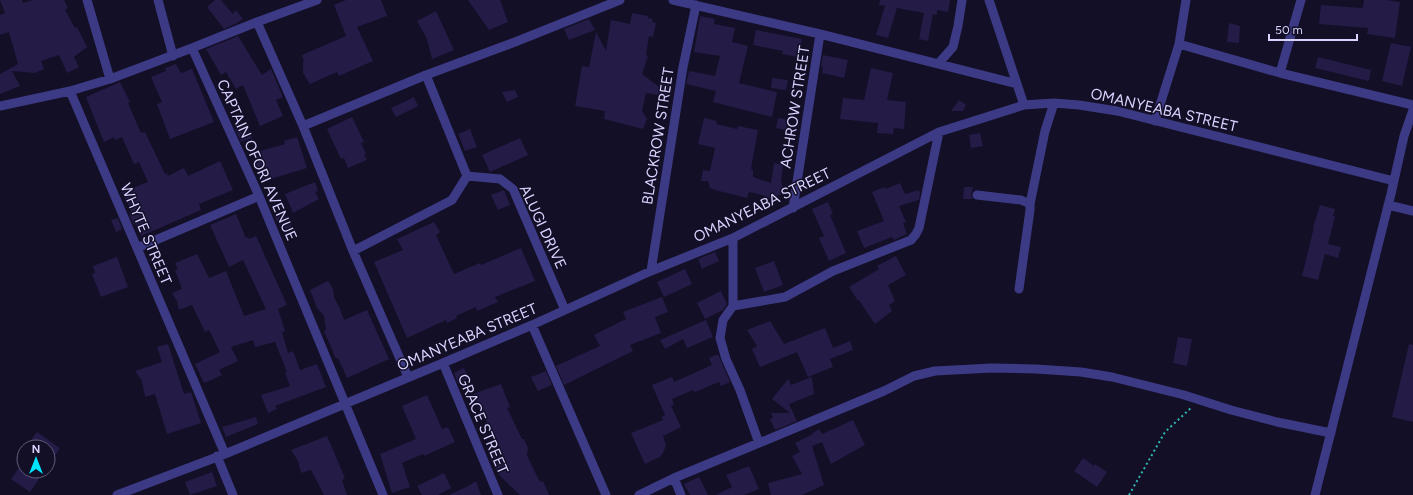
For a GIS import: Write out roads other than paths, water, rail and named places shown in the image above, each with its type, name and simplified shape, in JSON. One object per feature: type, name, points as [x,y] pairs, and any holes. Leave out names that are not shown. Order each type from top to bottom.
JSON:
[{"type":"street","points":[[87,0],[110,79]]},
{"type":"street","points":[[158,0],[173,56]]},
{"type":"street","points":[[0,106],[70,91],[110,79],[317,0]]},
{"type":"street","points":[[303,126],[426,75],[515,42],[620,0]]},
{"type":"street","points":[[673,0],[820,34],[1017,84]]},
{"type":"street","points":[[938,64],[953,48],[962,0]]},
{"type":"street","points":[[989,0],[1024,105]]},
{"type":"street","points":[[1156,121],[1179,44],[1186,0]]},
{"type":"street","points":[[1280,73],[1301,0]]},
{"type":"street","name":"BLACKROW STREET","points":[[651,271],[683,67],[696,5]]},
{"type":"street","points":[[257,22],[303,126],[353,251],[408,377]]},
{"type":"street","name":"ACHROW STREET","points":[[793,208],[820,34]]},
{"type":"street","points":[[1179,44],[1280,73],[1413,105]]},
{"type":"street","name":"CAPTAIN OFORI AVENUE","points":[[192,48],[259,196],[384,495]]},
{"type":"street","points":[[353,251],[452,200],[467,176],[426,75]]},
{"type":"street","name":"WHYTE STREET","points":[[70,91],[137,248],[221,455],[233,495]]},
{"type":"street","points":[[1019,289],[1030,204],[1045,131],[1054,103]]},
{"type":"street","name":"OMANYEABA STREET","points":[[117,495],[221,455],[346,404],[532,325],[651,271],[732,238],[939,132],[1024,105],[1054,103],[1117,111],[1394,181]]},
{"type":"street","points":[[1315,495],[1394,181],[1409,137],[1413,110]]},
{"type":"street","points":[[733,306],[785,297],[833,271],[911,240],[919,228],[939,132]]},
{"type":"street","name":"ALUGI DRIVE","points":[[467,176],[500,179],[513,189],[565,310]]},
{"type":"street","points":[[977,195],[1021,200],[1030,204]]},
{"type":"street","points":[[137,248],[259,196]]},
{"type":"street","points":[[1388,205],[1413,211]]},
{"type":"street","points":[[732,238],[733,306],[723,320],[720,338],[726,359],[759,443]]},
{"type":"street","points":[[532,325],[606,495]]},
{"type":"street","name":"GRACE STREET","points":[[443,363],[498,495]]},
{"type":"street","points":[[639,495],[674,478],[884,391],[914,376],[936,371],[992,368],[1081,372],[1137,382],[1230,410],[1277,422],[1331,433]]},
{"type":"street","points":[[674,478],[681,495]]}]
